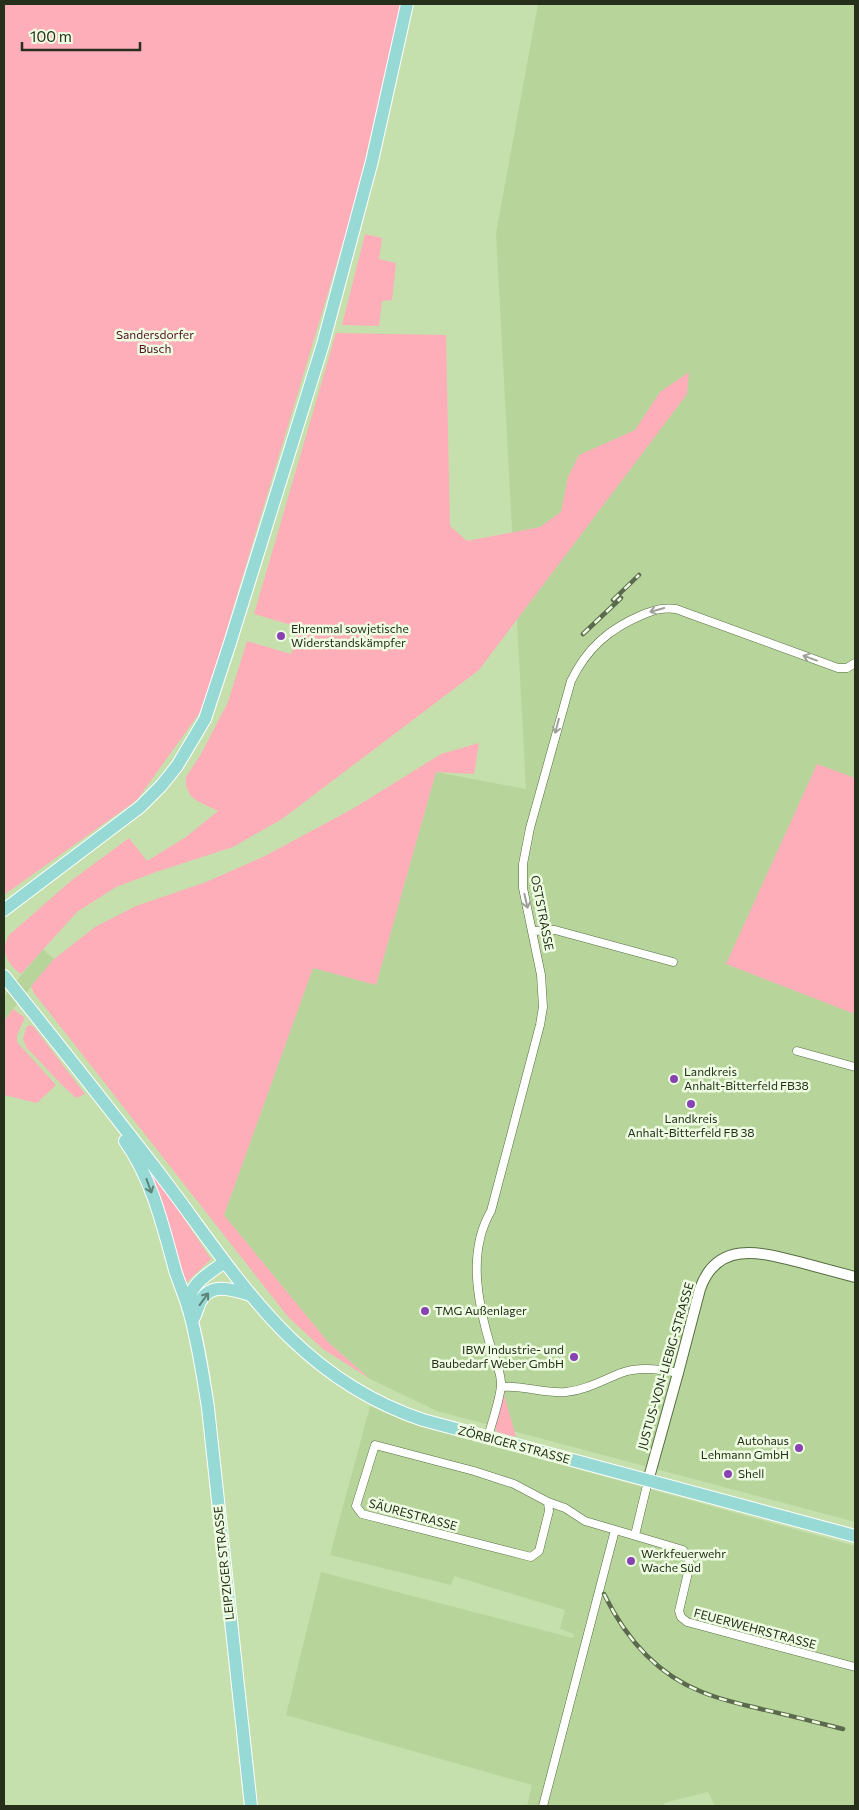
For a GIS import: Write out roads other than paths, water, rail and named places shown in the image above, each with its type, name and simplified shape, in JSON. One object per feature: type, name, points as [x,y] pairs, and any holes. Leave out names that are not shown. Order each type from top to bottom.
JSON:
[{"type":"main road","points":[[4,910],[140,807],[161,786],[177,766],[205,719],[328,325],[375,146],[407,4]]},
{"type":"main road","name":"ZÖRBIGER STRASSE","points":[[6,979],[157,1170],[265,1313],[290,1339],[347,1385],[372,1399],[410,1416],[855,1536]]},
{"type":"main road","name":"LEIPZIGER STRASSE","points":[[112,1112],[117,1129],[135,1156],[149,1184],[192,1321],[208,1408],[251,1806]]},
{"type":"main road","points":[[188,1308],[194,1286],[225,1262]]},
{"type":"main road","points":[[192,1321],[198,1312],[203,1298],[214,1289],[224,1288],[251,1295]]},
{"type":"street","name":"OSTSTRASSE","points":[[488,1438],[501,1387],[501,1379],[482,1314],[478,1285],[477,1254],[483,1227],[491,1211],[540,1025],[543,1007],[543,991],[522,877],[524,853],[571,681],[586,656],[608,633],[624,623],[649,612],[667,607],[838,668],[847,668],[855,663]]},
{"type":"street","points":[[533,931],[555,930],[672,962]]},
{"type":"street","points":[[797,1051],[855,1067]]},
{"type":"street","name":"JUSTUS-VON-LIEBIG-STRASSE","points":[[648,1481],[700,1289],[707,1274],[717,1262],[735,1254],[758,1253],[855,1277]]},
{"type":"street","points":[[501,1387],[516,1386],[563,1392],[595,1384],[632,1370],[659,1369],[678,1374]]},
{"type":"street","name":"SÄURESTRASSE","points":[[548,1502],[549,1512],[538,1551],[531,1557],[362,1514],[356,1506],[375,1445],[474,1471],[514,1484],[548,1502],[565,1508],[585,1521],[636,1535]]},
{"type":"street","points":[[636,1535],[648,1481]]},
{"type":"street","points":[[544,1806],[615,1530]]},
{"type":"street","name":"FEUERWEHRSTRASSE","points":[[636,1535],[679,1547],[688,1557],[689,1568],[679,1607],[680,1615],[687,1622],[855,1667]]},
{"type":"railway","points":[[613,600],[639,575]]},
{"type":"railway","points":[[583,634],[621,598]]},
{"type":"railway","points":[[604,1594],[612,1610],[632,1639],[656,1664],[685,1684],[724,1700],[843,1729]]},
{"type":"place","name":"Ehrenmal sowjetische Widerstandskämpfer","points":[[281,636]]},
{"type":"place","name":"Landkreis Anhalt-Bitterfeld FB38","points":[[674,1079]]},
{"type":"place","name":"Landkreis Anhalt-Bitterfeld FB 38","points":[[691,1104]]},
{"type":"place","name":"TMG Außenlager","points":[[425,1311]]},
{"type":"place","name":"IBW Industrie- und Baubedarf Weber GmbH","points":[[574,1357]]},
{"type":"place","name":"Autohaus Lehmann GmbH","points":[[799,1448]]},
{"type":"place","name":"Shell","points":[[728,1474]]},
{"type":"place","name":"Werkfeuerwehr Wache Süd","points":[[631,1561]]},
{"type":"park label","name":"Sandersdorfer Busch","points":[[155,342]]}]
